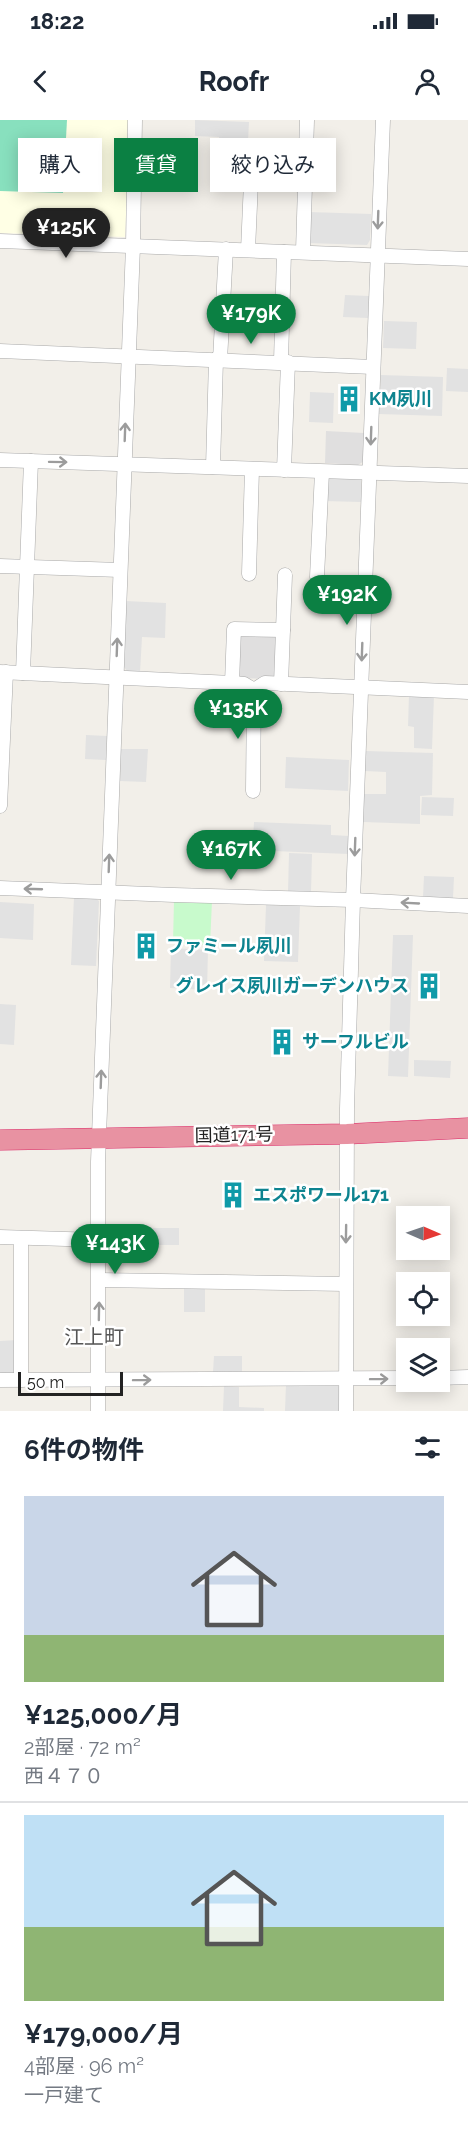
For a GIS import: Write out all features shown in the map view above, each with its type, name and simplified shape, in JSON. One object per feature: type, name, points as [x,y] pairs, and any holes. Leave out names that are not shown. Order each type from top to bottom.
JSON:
[{"type":"highway","name":"国道171号","points":[[0,1140],[347,1134],[468,1128]]},
{"type":"street","points":[[98,1411],[100,1138],[127,356],[133,246],[135,120]]},
{"type":"street","points":[[306,138],[307,120]]},
{"type":"street","points":[[346,1411],[347,1134],[353,900],[383,120]]},
{"type":"street","points":[[248,250],[251,192]]},
{"type":"street","points":[[303,251],[305,192]]},
{"type":"street","points":[[0,241],[468,259]]},
{"type":"street","points":[[213,467],[226,249]]},
{"type":"street","points":[[284,252],[284,470]]},
{"type":"street","points":[[0,351],[373,367]]},
{"type":"street","points":[[0,460],[468,476]]},
{"type":"street","points":[[23,673],[31,461]]},
{"type":"street","points":[[249,574],[252,469]]},
{"type":"street","points":[[317,577],[322,472]]},
{"type":"street","points":[[0,566],[120,570]]},
{"type":"street","points":[[281,684],[285,575]]},
{"type":"street","points":[[232,683],[234,629],[283,630]]},
{"type":"street","points":[[0,806],[3,672],[232,683],[244,684],[254,690]]},
{"type":"street","points":[[254,690],[265,683],[468,692]]},
{"type":"street","points":[[253,791],[254,690]]},
{"type":"street","points":[[0,888],[468,906]]},
{"type":"street","points":[[0,1237],[99,1240]]},
{"type":"street","points":[[21,1238],[21,1380]]},
{"type":"street","points":[[99,1280],[346,1284]]},
{"type":"street","points":[[450,1378],[468,1377]]},
{"type":"street","points":[[0,1380],[396,1378]]},
{"type":"shaded area","points":[[0,120],[130,120],[129,138],[114,138],[114,192],[127,192],[125,237],[0,233]]},
{"type":"shaded area","points":[[195,120],[249,122],[248,138],[195,136]]},
{"type":"shaded area","points":[[309,212],[371,214],[370,240],[367,245],[307,243]]},
{"type":"shaded area","points":[[345,295],[369,296],[368,318],[343,317]]},
{"type":"shaded area","points":[[384,321],[417,322],[416,349],[383,348]]},
{"type":"shaded area","points":[[447,368],[468,369],[468,392],[446,391]]},
{"type":"shaded area","points":[[381,375],[443,377],[442,416],[379,414]]},
{"type":"shaded area","points":[[310,392],[334,393],[333,423],[309,422]]},
{"type":"shaded area","points":[[326,431],[364,433],[364,461],[358,465],[325,463]]},
{"type":"shaded area","points":[[325,475],[359,476],[361,502],[324,501]]},
{"type":"shaded area","points":[[126,601],[166,603],[165,638],[142,637],[140,673],[128,672],[124,667]]},
{"type":"shaded area","points":[[235,633],[276,635],[275,679],[234,678]]},
{"type":"shaded area","points":[[409,695],[434,696],[432,749],[414,748],[414,727],[408,726]]},
{"type":"shaded area","points":[[86,735],[107,736],[106,760],[85,759]]},
{"type":"shaded area","points":[[121,749],[148,749],[146,782],[120,781]]},
{"type":"shaded area","points":[[366,751],[433,753],[432,795],[420,796],[420,824],[363,822],[364,794],[386,794],[386,772],[365,771]]},
{"type":"shaded area","points":[[286,757],[349,760],[348,791],[285,788]]},
{"type":"shaded area","points":[[422,797],[454,798],[453,816],[421,815]]},
{"type":"shaded area","points":[[254,822],[331,825],[331,835],[349,836],[349,854],[219,849],[220,837],[253,839]]},
{"type":"shaded area","points":[[289,853],[312,854],[311,893],[288,892]]},
{"type":"shaded area","points":[[424,876],[454,877],[453,898],[423,897]]},
{"type":"shaded area","points":[[74,897],[95,898],[99,901],[96,966],[71,965]]},
{"type":"shaded area","points":[[0,902],[34,904],[33,940],[0,938]]},
{"type":"shaded area","points":[[266,905],[300,906],[298,962],[264,961]]},
{"type":"shaded area","points":[[393,935],[413,935],[408,1077],[388,1076]]},
{"type":"shaded area","points":[[171,948],[208,950],[207,990],[170,988]]},
{"type":"shaded area","points":[[0,1004],[16,1005],[14,1045],[0,1044]]},
{"type":"shaded area","points":[[414,1060],[451,1061],[450,1078],[414,1076]]},
{"type":"shaded area","points":[[110,1228],[179,1228],[179,1245],[110,1245]]},
{"type":"shaded area","points":[[184,1285],[205,1285],[205,1312],[184,1312]]},
{"type":"shaded area","points":[[17,1340],[16,1374],[0,1374],[0,1341]]},
{"type":"shaded area","points":[[214,1356],[242,1356],[242,1373],[213,1372]]},
{"type":"shaded area","points":[[286,1384],[337,1384],[340,1388],[340,1411],[285,1411]]},
{"type":"shaded area","points":[[224,1386],[239,1387],[239,1407],[264,1408],[264,1411],[223,1411]]},
{"type":"green space","points":[[0,120],[67,120],[66,138],[18,138],[18,192],[0,191]]},
{"type":"green space","points":[[174,900],[212,901],[210,945],[173,943]]},
{"type":"place","name":"KM夙川","points":[[349,399]]},
{"type":"place","name":"ファミール夙川","points":[[146,946]]},
{"type":"place","name":"グレイス夙川ガーデンハウス","points":[[429,986]]},
{"type":"place","name":"サーフルビル","points":[[282,1042]]},
{"type":"place","name":"エスポワール171","points":[[233,1195]]},
{"type":"district","name":"江上町","points":[[94,1337]]}]
